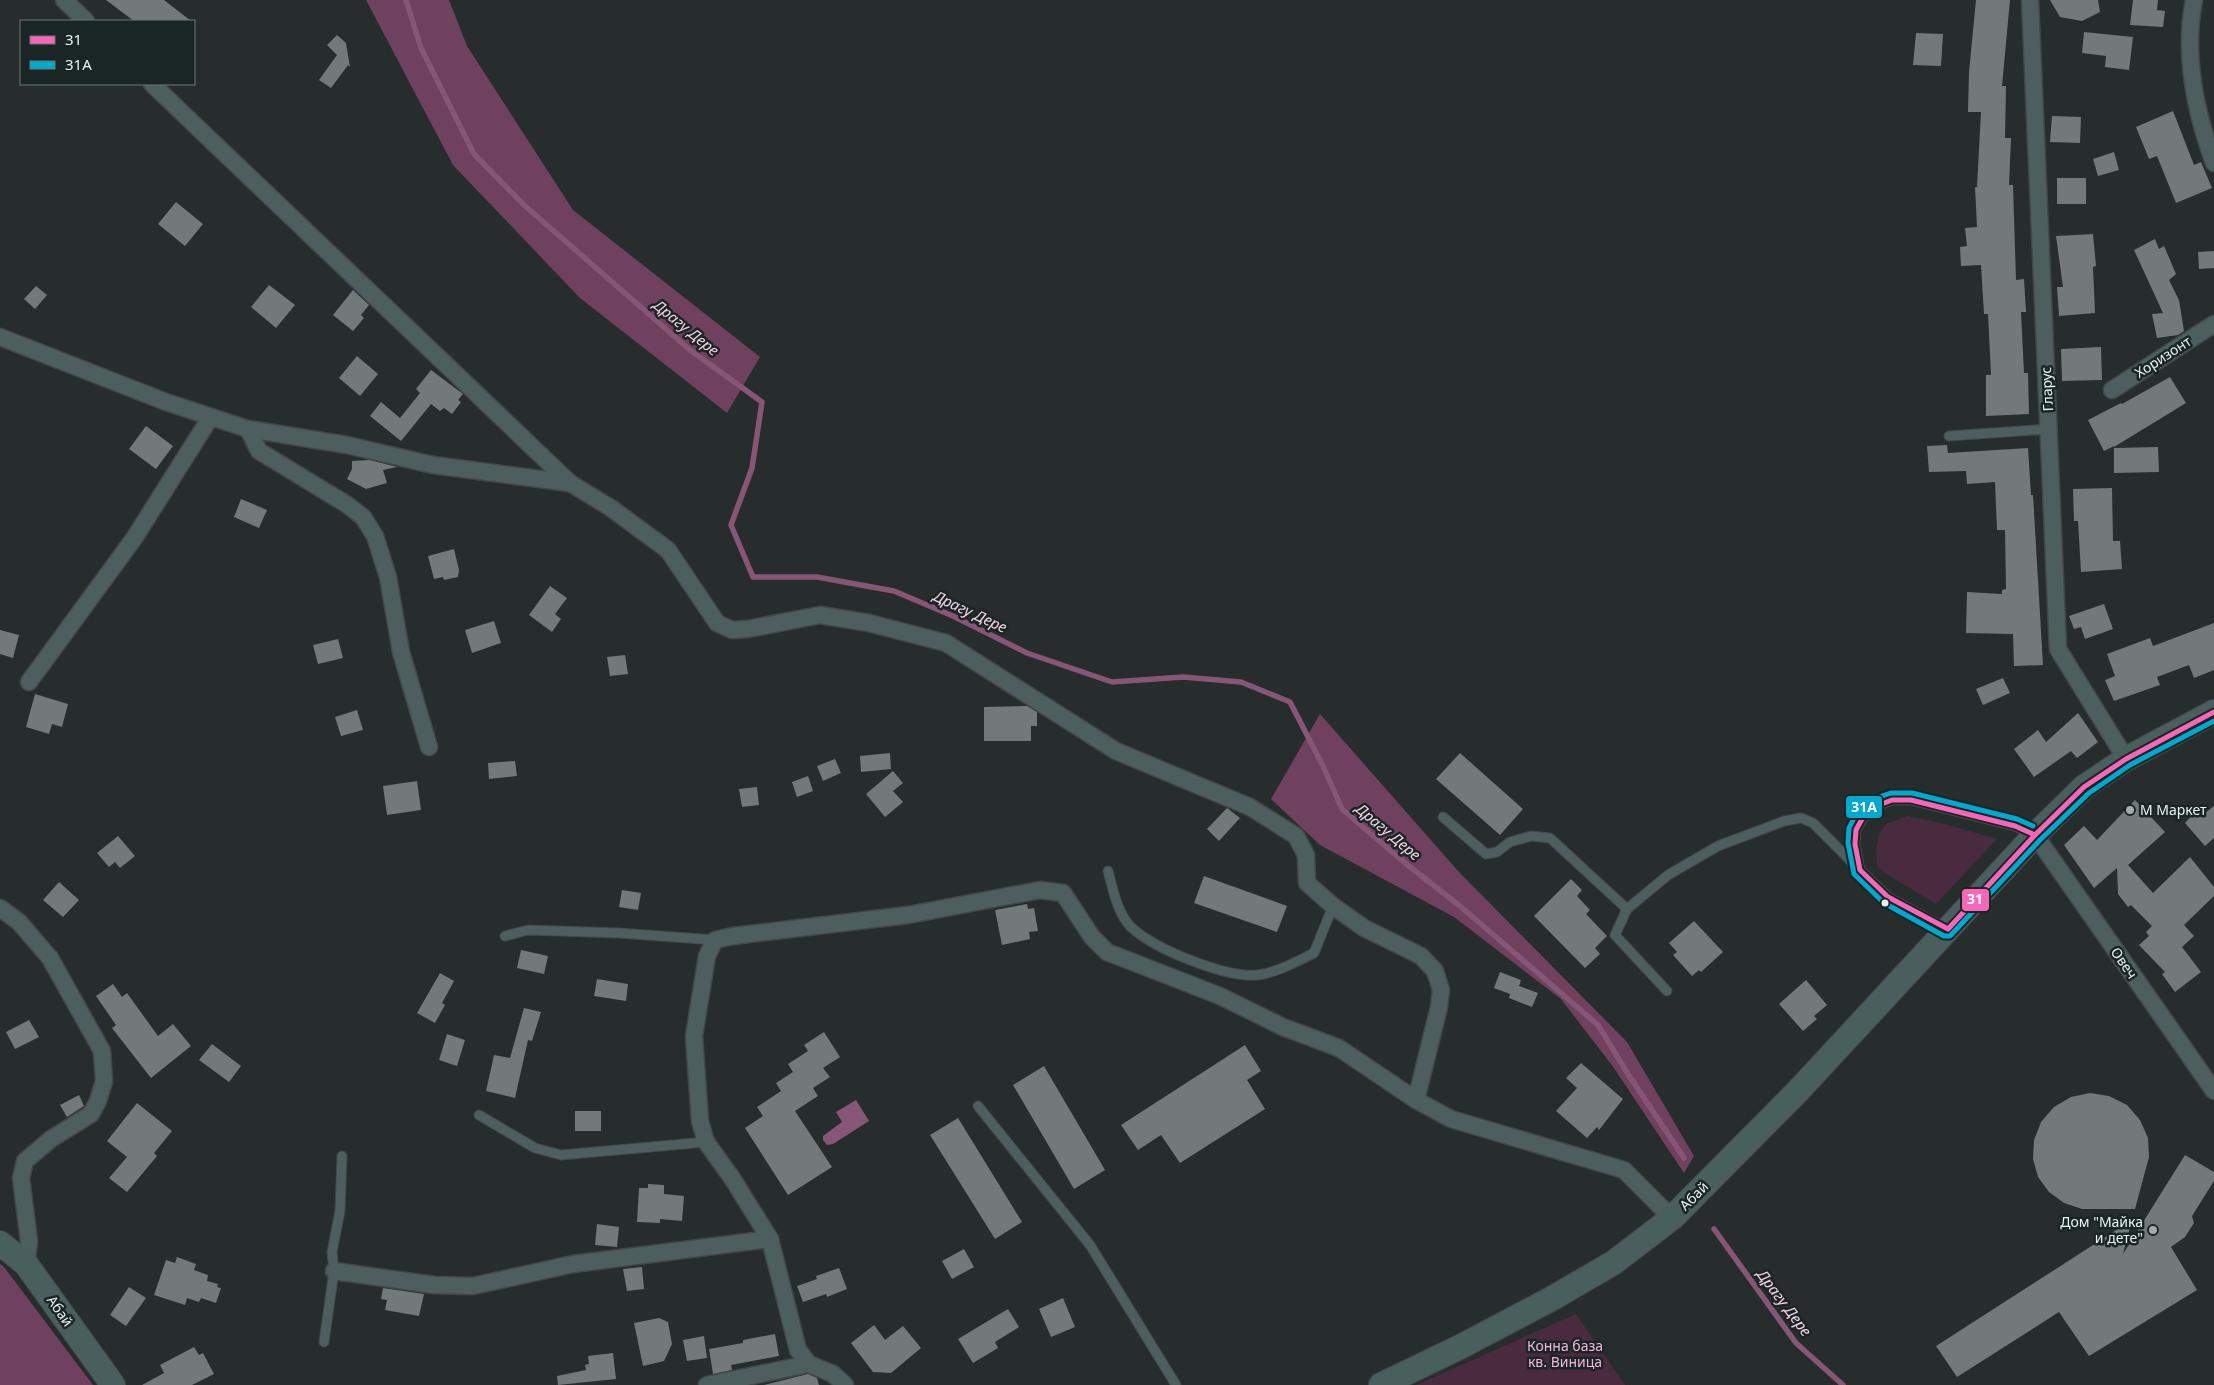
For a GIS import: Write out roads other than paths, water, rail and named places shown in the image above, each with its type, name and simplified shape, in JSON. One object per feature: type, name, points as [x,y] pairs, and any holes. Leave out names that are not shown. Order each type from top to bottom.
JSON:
[{"type":"street","points":[[64,0],[85,20]]},
{"type":"street","name":"Гларус","points":[[2030,0],[2058,648],[2126,759]]},
{"type":"street","points":[[2194,0],[2191,17],[2189,62],[2204,137],[2214,163]]},
{"type":"street","points":[[153,85],[570,483],[611,508],[668,550],[717,623],[732,630],[748,629],[820,614],[869,623],[946,643],[1116,751],[1250,807],[1296,836],[1306,855],[1307,883],[1333,906],[1364,928],[1420,956],[1435,971],[1441,990],[1439,1007],[1416,1100]]},
{"type":"street","name":"Хоризонт","points":[[2112,390],[2214,324]]},
{"type":"street","points":[[0,337],[210,418],[248,429],[347,445],[432,465],[570,483]]},
{"type":"street","points":[[29,682],[135,537],[210,418]]},
{"type":"street","points":[[248,429],[259,451],[346,504],[363,517],[375,536],[388,577],[401,652],[429,747]]},
{"type":"street","name":"Абай","points":[[1380,1385],[1460,1348],[1559,1295],[1614,1263],[1672,1218],[1798,1091],[2034,835],[2084,787],[2126,759],[2214,712]]},
{"type":"street","name":"Овеч","points":[[2034,835],[2214,1091]]},
{"type":"street","points":[[845,1385],[834,1374],[809,1364],[798,1350],[770,1239],[732,1178],[706,1142],[700,1121],[694,1036],[707,956],[715,940],[734,936],[908,915],[1040,890],[1063,893],[1092,937],[1107,952],[1220,996],[1283,1027],[1339,1048],[1416,1100],[1451,1119],[1624,1170],[1672,1218]]},
{"type":"street","points":[[0,908],[19,922],[50,958],[102,1051],[104,1081],[98,1101],[91,1114],[51,1139],[25,1161],[21,1178],[28,1241],[26,1264]]},
{"type":"street","points":[[334,1271],[434,1285],[473,1286],[573,1264],[770,1239]]},
{"type":"street","name":"Абай","points":[[0,1243],[26,1264],[113,1385]]},
{"type":"street","points":[[707,1385],[809,1364]]},
{"type":"lane","points":[[1949,436],[2048,429]]},
{"type":"lane","points":[[1860,870],[1855,844],[1856,830],[1862,819],[1879,805],[1892,800],[1911,800],[2015,826],[2034,835]]},
{"type":"lane","points":[[1443,817],[1486,854],[1496,852],[1510,842],[1531,836],[1550,838],[1627,909]]},
{"type":"lane","points":[[1668,991],[1615,935],[1627,909],[1668,875],[1718,846],[1784,821],[1801,818],[1813,823],[1888,896],[1948,929]]},
{"type":"lane","points":[[1108,871],[1119,908],[1130,927],[1167,951],[1235,974],[1259,975],[1296,962],[1314,953],[1333,906]]},
{"type":"lane","points":[[505,936],[528,930],[619,933],[715,940]]},
{"type":"lane","points":[[978,1106],[1090,1245],[1176,1385]]},
{"type":"lane","points":[[479,1116],[535,1148],[561,1155],[706,1142]]},
{"type":"lane","points":[[324,1342],[334,1271],[332,1252],[340,1211],[342,1156]]},
{"type":"waterway","name":"Драгу Дере","points":[[406,0],[421,48],[474,154],[524,205],[690,350],[762,402],[752,468],[731,525],[753,577],[817,577],[894,591],[953,616],[1027,653],[1112,682],[1183,677],[1241,682],[1290,702],[1323,766],[1342,809],[1405,863],[1460,906],[1598,1025],[1684,1158]]},
{"type":"waterway","name":"Драгу Дере","points":[[1714,1229],[1796,1343],[1843,1385]]},
{"type":"place","name":"М Маркет","points":[[2130,810]]},
{"type":"place","name":"Дом \"Майка и дете\"","points":[[2153,1230]]},
{"type":"park label","name":"Конна база кв. Виница","points":[[1565,1354]]}]
